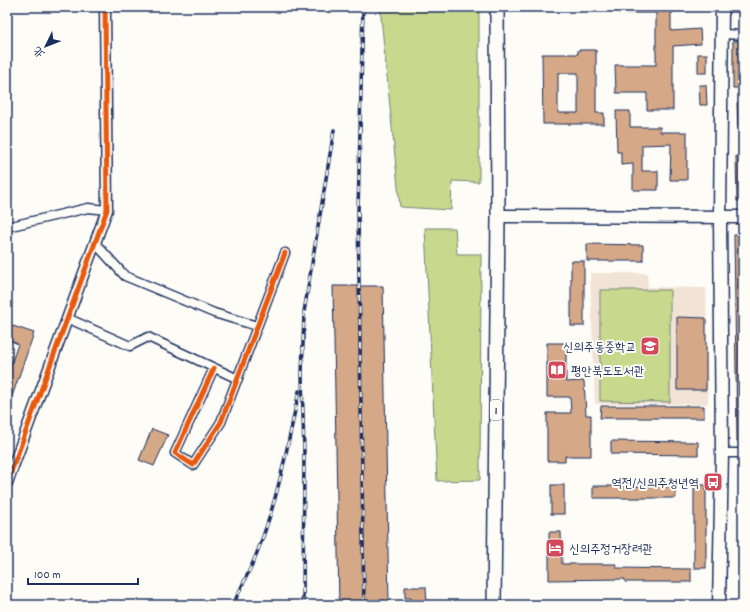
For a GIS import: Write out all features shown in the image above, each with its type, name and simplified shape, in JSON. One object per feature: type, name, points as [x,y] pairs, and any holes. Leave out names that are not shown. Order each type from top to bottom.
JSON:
[{"type":"main road","name":"1","points":[[494,605],[498,216],[497,7]]},
{"type":"main road","points":[[719,605],[722,453],[720,217],[723,34],[722,7]]},
{"type":"main road","points":[[498,216],[743,217]]},
{"type":"street","points":[[7,483],[107,210],[105,7]]},
{"type":"street","points":[[723,34],[743,35]]},
{"type":"street","points":[[7,227],[88,208],[107,210]]},
{"type":"street","points":[[95,243],[125,276],[214,313],[257,326]]},
{"type":"street","points":[[214,368],[175,454],[193,465],[221,422],[284,253]]},
{"type":"street","points":[[67,318],[130,346],[148,337],[238,379]]},
{"type":"street","points":[[722,453],[743,453]]},
{"type":"shaded area","name":"신의주동중학교","points":[[590,273],[647,273],[648,287],[706,288],[708,404],[595,404]]},
{"type":"green space","points":[[380,7],[479,7],[479,182],[452,181],[451,210],[400,207]]},
{"type":"green space","points":[[425,228],[455,228],[457,254],[481,254],[480,480],[437,481]]},
{"type":"green space","points":[[600,290],[670,290],[670,402],[600,401]]},
{"type":"building","points":[[618,7],[673,7],[673,13],[671,13],[671,31],[700,29],[701,44],[673,46],[673,110],[647,110],[647,93],[616,93],[615,65],[656,65],[656,13],[618,13]]},
{"type":"building","points":[[733,41],[743,41],[743,88],[733,88]]},
{"type":"building","points":[[578,50],[596,50],[596,113],[604,113],[604,124],[543,124],[542,54],[578,54]],"holes":[[[558,73],[578,73],[578,113],[558,113]]]},
{"type":"building","points":[[698,54],[707,54],[707,73],[698,73]]},
{"type":"building","points":[[699,85],[706,85],[707,105],[700,105]]},
{"type":"building","points":[[737,103],[743,103],[743,128],[738,128]]},
{"type":"building","points":[[616,111],[630,111],[630,127],[660,127],[660,132],[687,132],[687,180],[670,180],[671,144],[642,145],[642,171],[658,171],[658,190],[633,190],[633,164],[621,165],[621,152],[617,152]]},
{"type":"building","points":[[736,156],[743,156],[743,201],[737,201]]},
{"type":"building","points":[[743,234],[743,441],[737,441],[734,235]]},
{"type":"building","points":[[587,244],[643,245],[643,261],[587,261]]},
{"type":"building","points":[[571,261],[584,261],[584,326],[571,326]]},
{"type":"building","points":[[333,286],[383,286],[389,605],[339,605]]},
{"type":"building","points":[[677,317],[706,318],[706,390],[677,390]]},
{"type":"building","points":[[7,324],[34,333],[8,408],[7,376],[18,344],[9,340],[10,337],[7,336]]},
{"type":"building","points":[[547,343],[566,343],[566,382],[584,381],[586,415],[591,415],[591,456],[565,456],[565,461],[547,461],[547,413],[571,413],[570,397],[547,397]]},
{"type":"building","points":[[601,406],[704,406],[704,418],[600,418]]},
{"type":"building","points":[[152,429],[168,435],[154,466],[139,460]]},
{"type":"building","points":[[611,441],[698,442],[698,455],[611,454]]},
{"type":"building","points":[[551,485],[564,485],[564,514],[551,514]]},
{"type":"building","points":[[694,485],[706,485],[706,568],[694,568]]},
{"type":"building","points":[[593,486],[675,486],[676,498],[593,498]]},
{"type":"building","points":[[549,532],[561,532],[562,564],[616,564],[616,568],[691,569],[691,582],[625,582],[625,579],[549,580]]},
{"type":"building","points":[[405,587],[426,587],[427,605],[411,605],[411,598],[405,598]]},
{"type":"railway","points":[[363,7],[358,212],[364,605]]},
{"type":"railway","points":[[303,605],[304,454],[302,375],[304,312],[334,130]]},
{"type":"railway","points":[[233,605],[265,531],[282,471],[299,391]]},
{"type":"cycle path","points":[[7,483],[107,210],[105,7]]},
{"type":"cycle path","points":[[214,368],[175,453],[193,465],[221,422],[285,253]]},
{"type":"place","name":"신의주동중학교","points":[[650,346]]},
{"type":"place","name":"평안북도도서관","points":[[557,370]]},
{"type":"place","name":"역전/신의주청년역","points":[[713,482]]},
{"type":"place","name":"신의주정거장려관","points":[[555,548]]}]
